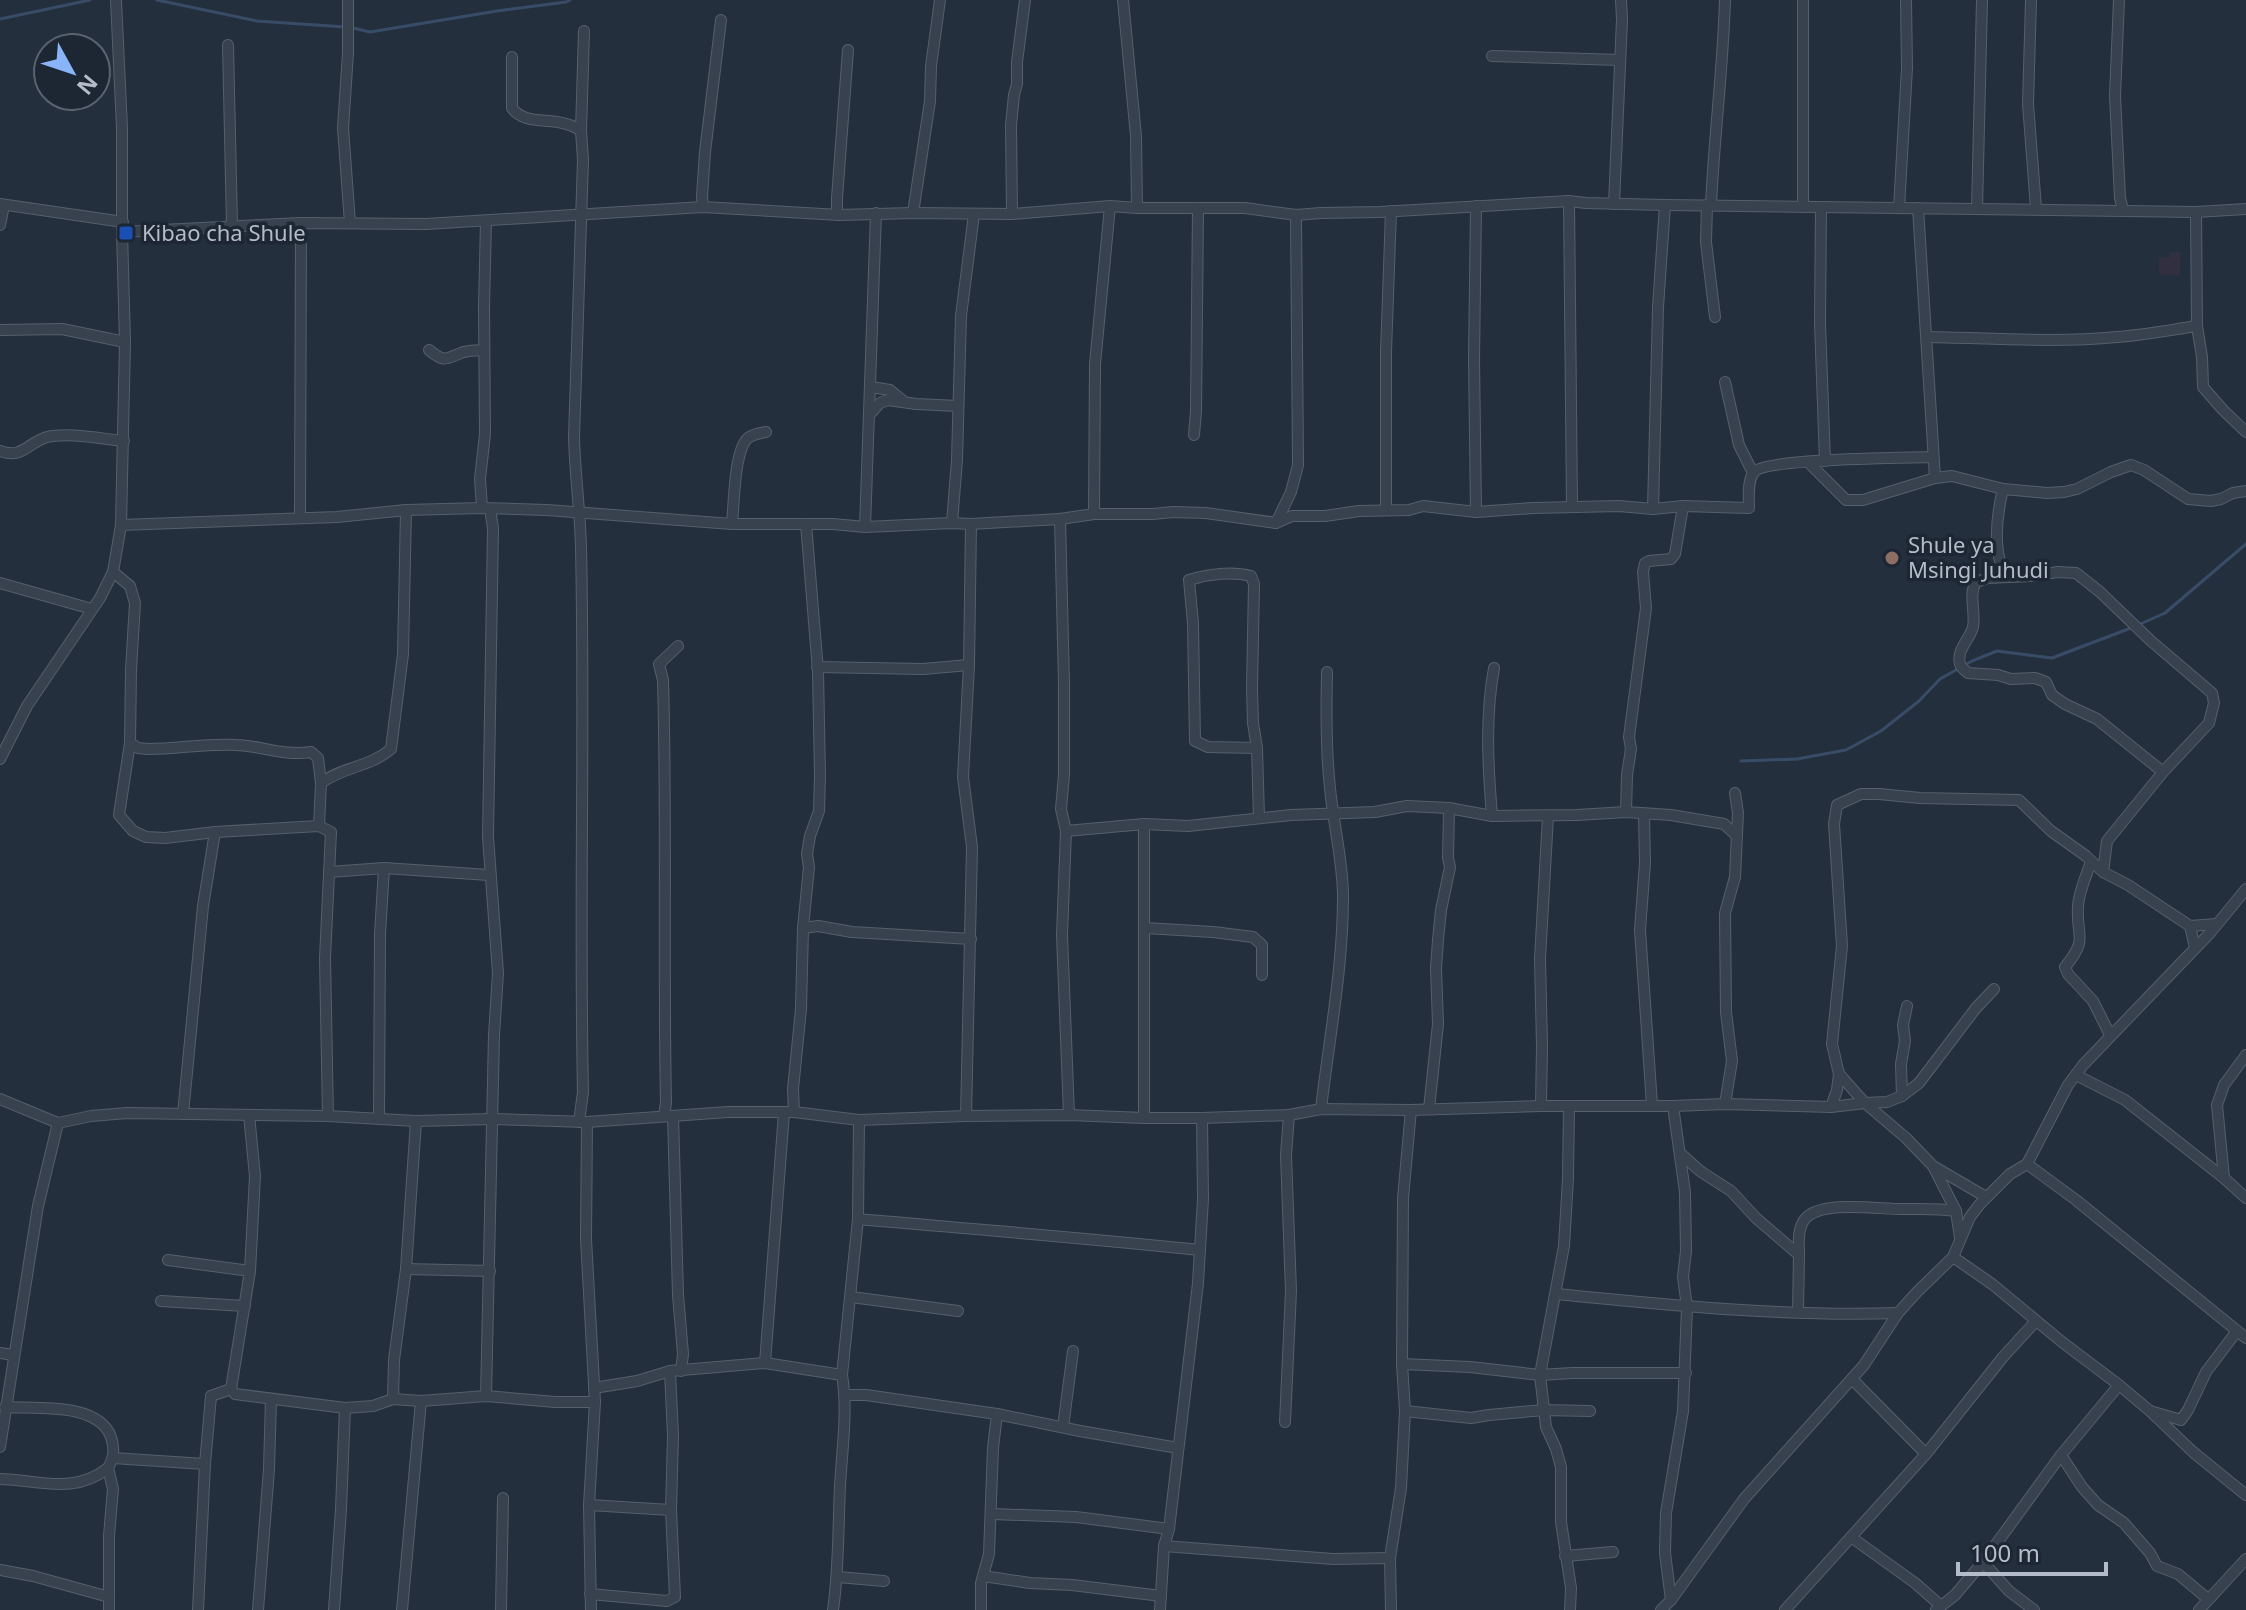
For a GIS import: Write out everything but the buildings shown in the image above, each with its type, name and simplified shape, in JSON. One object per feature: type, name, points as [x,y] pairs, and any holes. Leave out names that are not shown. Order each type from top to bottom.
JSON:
[{"type":"street","points":[[0,759],[27,706],[113,572],[121,525],[125,342],[122,128],[116,0]]},
{"type":"street","points":[[348,0],[343,138],[350,223]]},
{"type":"street","points":[[913,213],[930,101],[931,66],[940,0]]},
{"type":"street","points":[[1012,214],[1011,125],[1025,0]]},
{"type":"street","points":[[1123,0],[1136,136],[1137,208]]},
{"type":"street","points":[[1614,204],[1621,0]]},
{"type":"street","points":[[1715,317],[1706,242],[1725,0]]},
{"type":"street","points":[[1803,0],[1803,207]]},
{"type":"street","points":[[1899,208],[1907,68],[1906,0]]},
{"type":"street","points":[[1977,209],[1982,0]]},
{"type":"street","points":[[2031,0],[2028,104],[2036,208]]},
{"type":"street","points":[[2119,0],[2115,109],[2123,210]]},
{"type":"street","points":[[703,207],[705,152],[721,20]]},
{"type":"street","points":[[584,31],[574,438],[580,513],[583,1122],[595,1402],[589,1505],[591,1610]]},
{"type":"street","points":[[228,45],[232,225]]},
{"type":"street","points":[[839,215],[837,198],[848,50]]},
{"type":"street","points":[[1492,56],[1620,60]]},
{"type":"street","points":[[512,57],[512,108],[517,115],[565,122],[581,131]]},
{"type":"street","points":[[1569,201],[1572,507]]},
{"type":"street","points":[[0,225],[2,205],[122,227],[426,224],[703,207],[839,215],[1012,214],[1110,206],[1245,208],[1296,215],[1569,201],[2196,212],[2246,209]]},
{"type":"street","points":[[1653,509],[1658,307],[1665,205]]},
{"type":"street","points":[[1094,514],[1095,364],[1110,206]]},
{"type":"street","points":[[1476,206],[1476,512]]},
{"type":"street","points":[[1821,207],[1820,323],[1825,461]]},
{"type":"street","points":[[1918,208],[1935,478]]},
{"type":"street","points":[[1194,435],[1198,209]]},
{"type":"street","points":[[1386,510],[1386,352],[1391,211]]},
{"type":"street","points":[[2196,212],[2197,326],[2203,387],[2246,432]]},
{"type":"street","points":[[865,527],[876,213]]},
{"type":"street","points":[[952,523],[961,316],[974,214]]},
{"type":"street","points":[[1276,523],[1291,492],[1298,465],[1296,215]]},
{"type":"street","points":[[486,221],[485,434],[480,479],[493,528],[489,875],[498,973],[486,1396]]},
{"type":"street","points":[[300,518],[301,223]]},
{"type":"street","points":[[1927,337],[2090,339],[2197,326]]},
{"type":"street","points":[[0,330],[62,329],[125,342]]},
{"type":"street","points":[[429,350],[438,358],[452,359],[461,353],[483,350]]},
{"type":"street","points":[[1725,382],[1739,445],[1753,473]]},
{"type":"street","points":[[870,388],[890,390],[903,401]]},
{"type":"street","points":[[869,417],[873,409],[885,400],[958,406]]},
{"type":"street","points":[[732,524],[739,454],[750,436],[766,432]]},
{"type":"street","points":[[0,451],[16,453],[48,437],[124,441]]},
{"type":"street","points":[[121,525],[486,508],[732,524],[865,527],[1173,512],[1206,513],[1276,523],[1292,516],[1409,510],[1423,506],[1476,512],[1619,506],[1653,509],[1683,506],[1749,508],[1749,486],[1753,473],[1773,464],[1933,457]]},
{"type":"street","points":[[1808,462],[1846,500],[1863,500],[1935,478],[1952,476],[2003,489],[2064,492],[2131,465],[2188,499],[2211,501],[2246,491]]},
{"type":"street","points":[[2003,489],[1997,514],[1999,561],[2008,577]]},
{"type":"street","points":[[1626,812],[1631,749],[1629,737],[1646,608],[1643,572],[1645,563],[1671,559],[1675,554],[1683,506]]},
{"type":"street","points":[[321,783],[334,775],[378,760],[391,749],[403,654],[406,510]]},
{"type":"street","points":[[1060,519],[1064,684],[1061,809],[1066,831],[1062,935],[1069,1115]]},
{"type":"street","points":[[765,1363],[793,1089],[809,867],[807,854],[819,811],[821,737],[806,524]]},
{"type":"street","points":[[966,1116],[972,847],[963,777],[969,665],[971,524]]},
{"type":"street","points":[[1988,578],[1999,561]]},
{"type":"street","points":[[113,572],[130,586],[135,603],[130,743],[120,800],[120,819],[133,831],[146,837],[319,826],[331,832],[325,958],[328,1116]]},
{"type":"street","points":[[2103,872],[2107,841],[2163,772],[2209,723],[2214,703],[2212,693],[2076,573],[1982,578],[1973,585],[1973,625],[1962,649],[1961,667],[1968,673],[2011,679],[2035,678],[2046,682],[2052,695],[2097,719],[2163,772]]},
{"type":"street","points":[[1257,748],[1208,747],[1195,741],[1189,580],[1201,576],[1241,574],[1251,576],[1254,584],[1251,657],[1257,748],[1259,818]]},
{"type":"street","points":[[0,583],[92,609]]},
{"type":"street","points":[[590,1594],[667,1601],[675,1597],[671,1510],[673,1436],[676,1371],[683,1354],[666,1103],[666,831],[663,680],[659,664],[678,646]]},
{"type":"street","points":[[817,667],[923,669],[969,665]]},
{"type":"street","points":[[1492,816],[1488,725],[1494,668]]},
{"type":"street","points":[[1321,1109],[1336,989],[1343,897],[1326,719],[1327,672]]},
{"type":"street","points":[[130,743],[148,749],[218,744],[293,754],[311,752],[318,758],[321,783],[319,826]]},
{"type":"street","points":[[1725,1104],[1732,1061],[1726,1012],[1725,913],[1735,877],[1738,813],[1735,793]]},
{"type":"street","points":[[1831,1107],[1839,1074],[1832,1044],[1842,946],[1834,837],[1837,805],[1861,794],[2019,800],[2051,831],[2103,872],[2190,926],[2217,924]]},
{"type":"street","points":[[1066,831],[1144,824],[1188,826],[1333,812],[1375,812],[1407,806],[1449,808],[1492,816],[1626,812],[1684,817],[1724,824],[1736,835]]},
{"type":"street","points":[[1429,1109],[1438,1024],[1438,940],[1450,867],[1449,808]]},
{"type":"street","points":[[1644,814],[1645,863],[1640,930],[1652,1105]]},
{"type":"street","points":[[1541,1106],[1540,959],[1548,816]]},
{"type":"street","points":[[1144,824],[1144,1118]]},
{"type":"street","points":[[183,1114],[203,906],[215,832]]},
{"type":"street","points":[[2091,862],[2078,905],[2080,944],[2065,967],[2093,1001],[2110,1035]]},
{"type":"street","points":[[329,872],[384,868],[489,875]]},
{"type":"street","points":[[379,1119],[384,868]]},
{"type":"street","points":[[1661,1610],[1744,1499],[1852,1379],[1879,1346],[1898,1313],[1953,1257],[1970,1217],[1986,1197],[2010,1174],[2027,1164],[2076,1075],[2246,889]]},
{"type":"street","points":[[803,928],[818,926],[852,932],[971,939]]},
{"type":"street","points":[[2190,926],[2195,948]]},
{"type":"street","points":[[1145,928],[1256,938],[1262,945],[1262,975]]},
{"type":"street","points":[[0,1099],[58,1123],[107,1114],[583,1122],[728,1112],[789,1113],[859,1120],[1069,1115],[1202,1118],[1289,1115],[1321,1109],[1541,1106],[1725,1104],[1831,1107],[1887,1102],[1902,1096],[1919,1083],[1994,989]]},
{"type":"street","points":[[1902,1096],[1903,1025],[1907,1006]]},
{"type":"street","points":[[2224,1178],[2217,1105],[2228,1077],[2246,1055]]},
{"type":"street","points":[[1839,1074],[1865,1103],[1933,1166],[1986,1197]]},
{"type":"street","points":[[2076,1075],[2125,1100],[2246,1198]]},
{"type":"street","points":[[1569,1106],[1564,1246],[1540,1375],[1546,1427],[1561,1467],[1561,1522],[1571,1588],[1570,1610]]},
{"type":"street","points":[[1671,1600],[1665,1553],[1666,1513],[1683,1411],[1687,1307],[1683,1277],[1685,1192],[1673,1106]]},
{"type":"street","points":[[1391,1610],[1390,1558],[1401,1488],[1405,1411],[1402,1364],[1403,1198],[1411,1110]]},
{"type":"street","points":[[231,1389],[250,1271],[255,1176],[249,1115]]},
{"type":"street","points":[[1285,1422],[1291,1291],[1286,1155],[1289,1115]]},
{"type":"street","points":[[1160,1610],[1164,1546],[1169,1529],[1200,1250],[1202,1118]]},
{"type":"street","points":[[833,1610],[838,1577],[845,1395],[842,1375],[858,1219],[859,1120]]},
{"type":"street","points":[[393,1399],[416,1121]]},
{"type":"street","points":[[0,1447],[38,1206],[58,1123]]},
{"type":"street","points":[[1680,1153],[1700,1171],[1731,1191],[1756,1218],[1799,1255]]},
{"type":"street","points":[[2027,1164],[2242,1335],[2206,1372],[2181,1420],[2179,1437],[2185,1444]]},
{"type":"street","points":[[1933,1166],[1956,1211],[1960,1240]]},
{"type":"street","points":[[1798,1312],[1799,1234],[1803,1221],[1813,1213],[1866,1206],[1956,1211]]},
{"type":"street","points":[[858,1219],[1200,1250]]},
{"type":"street","points":[[1953,1257],[2119,1385],[2246,1495]]},
{"type":"street","points":[[168,1260],[250,1271]]},
{"type":"street","points":[[406,1269],[490,1271]]},
{"type":"street","points":[[1556,1294],[1687,1307],[1898,1313]]},
{"type":"street","points":[[851,1297],[958,1311]]},
{"type":"street","points":[[161,1301],[245,1306]]},
{"type":"street","points":[[1785,1610],[1926,1454],[2003,1357],[2036,1321]]},
{"type":"street","points":[[1063,1427],[1073,1351]]},
{"type":"street","points":[[0,1353],[13,1355]]},
{"type":"street","points":[[594,1388],[676,1371],[765,1363],[842,1375]]},
{"type":"street","points":[[1402,1364],[1470,1367],[1540,1375],[1686,1373]]},
{"type":"street","points":[[1852,1379],[1926,1454]]},
{"type":"street","points":[[1851,1537],[1915,1583],[1938,1608],[1955,1595],[1983,1562],[2061,1455],[2119,1385]]},
{"type":"street","points":[[231,1389],[239,1395],[345,1408],[373,1406],[393,1399],[421,1401],[486,1396],[595,1402]]},
{"type":"street","points":[[198,1610],[211,1396],[231,1389]]},
{"type":"street","points":[[845,1395],[866,1395],[997,1414],[1178,1448]]},
{"type":"street","points":[[258,1610],[271,1399]]},
{"type":"street","points":[[402,1610],[421,1401]]},
{"type":"street","points":[[5,1407],[83,1412],[108,1428],[113,1443],[109,1610]]},
{"type":"street","points":[[334,1610],[345,1408]]},
{"type":"street","points":[[1405,1411],[1471,1418],[1544,1410],[1590,1411]]},
{"type":"street","points":[[2150,1411],[2181,1420]]},
{"type":"street","points":[[981,1610],[983,1576],[989,1554],[997,1414]]},
{"type":"street","points":[[2061,1455],[2098,1505],[2124,1523],[2157,1566],[2178,1574],[2208,1599]]},
{"type":"street","points":[[0,1479],[63,1485],[90,1481],[111,1463],[205,1464]]},
{"type":"street","points":[[501,1610],[503,1498]]},
{"type":"street","points":[[589,1505],[671,1510]]},
{"type":"street","points":[[992,1514],[1076,1517],[1169,1529]]},
{"type":"street","points":[[1164,1546],[1333,1559],[1390,1558]]},
{"type":"street","points":[[1565,1556],[1613,1552]]},
{"type":"street","points":[[2199,1610],[2246,1559]]},
{"type":"street","points":[[1983,1562],[2009,1591],[2034,1610]]},
{"type":"street","points":[[0,1570],[109,1597]]},
{"type":"street","points":[[983,1576],[1161,1596]]},
{"type":"street","points":[[838,1577],[884,1581]]},
{"type":"shaded area","points":[[2170,252],[2180,252],[2180,276],[2159,274],[2159,258],[2170,257]]},
{"type":"waterway","points":[[0,19],[90,0]]},
{"type":"waterway","points":[[157,0],[257,21],[345,27]]},
{"type":"waterway","points":[[353,28],[370,32],[570,0]]},
{"type":"waterway","points":[[2138,625],[2165,613],[2246,544]]},
{"type":"waterway","points":[[1741,761],[1797,759],[1846,750],[1881,731],[1919,701],[1940,679],[1972,661],[1997,651],[2052,658],[2131,628]]},
{"type":"place","name":"Kibao cha Shule","points":[[126,233]]},
{"type":"place","name":"Shule ya Msingi Juhudi","points":[[1892,558]]}]
